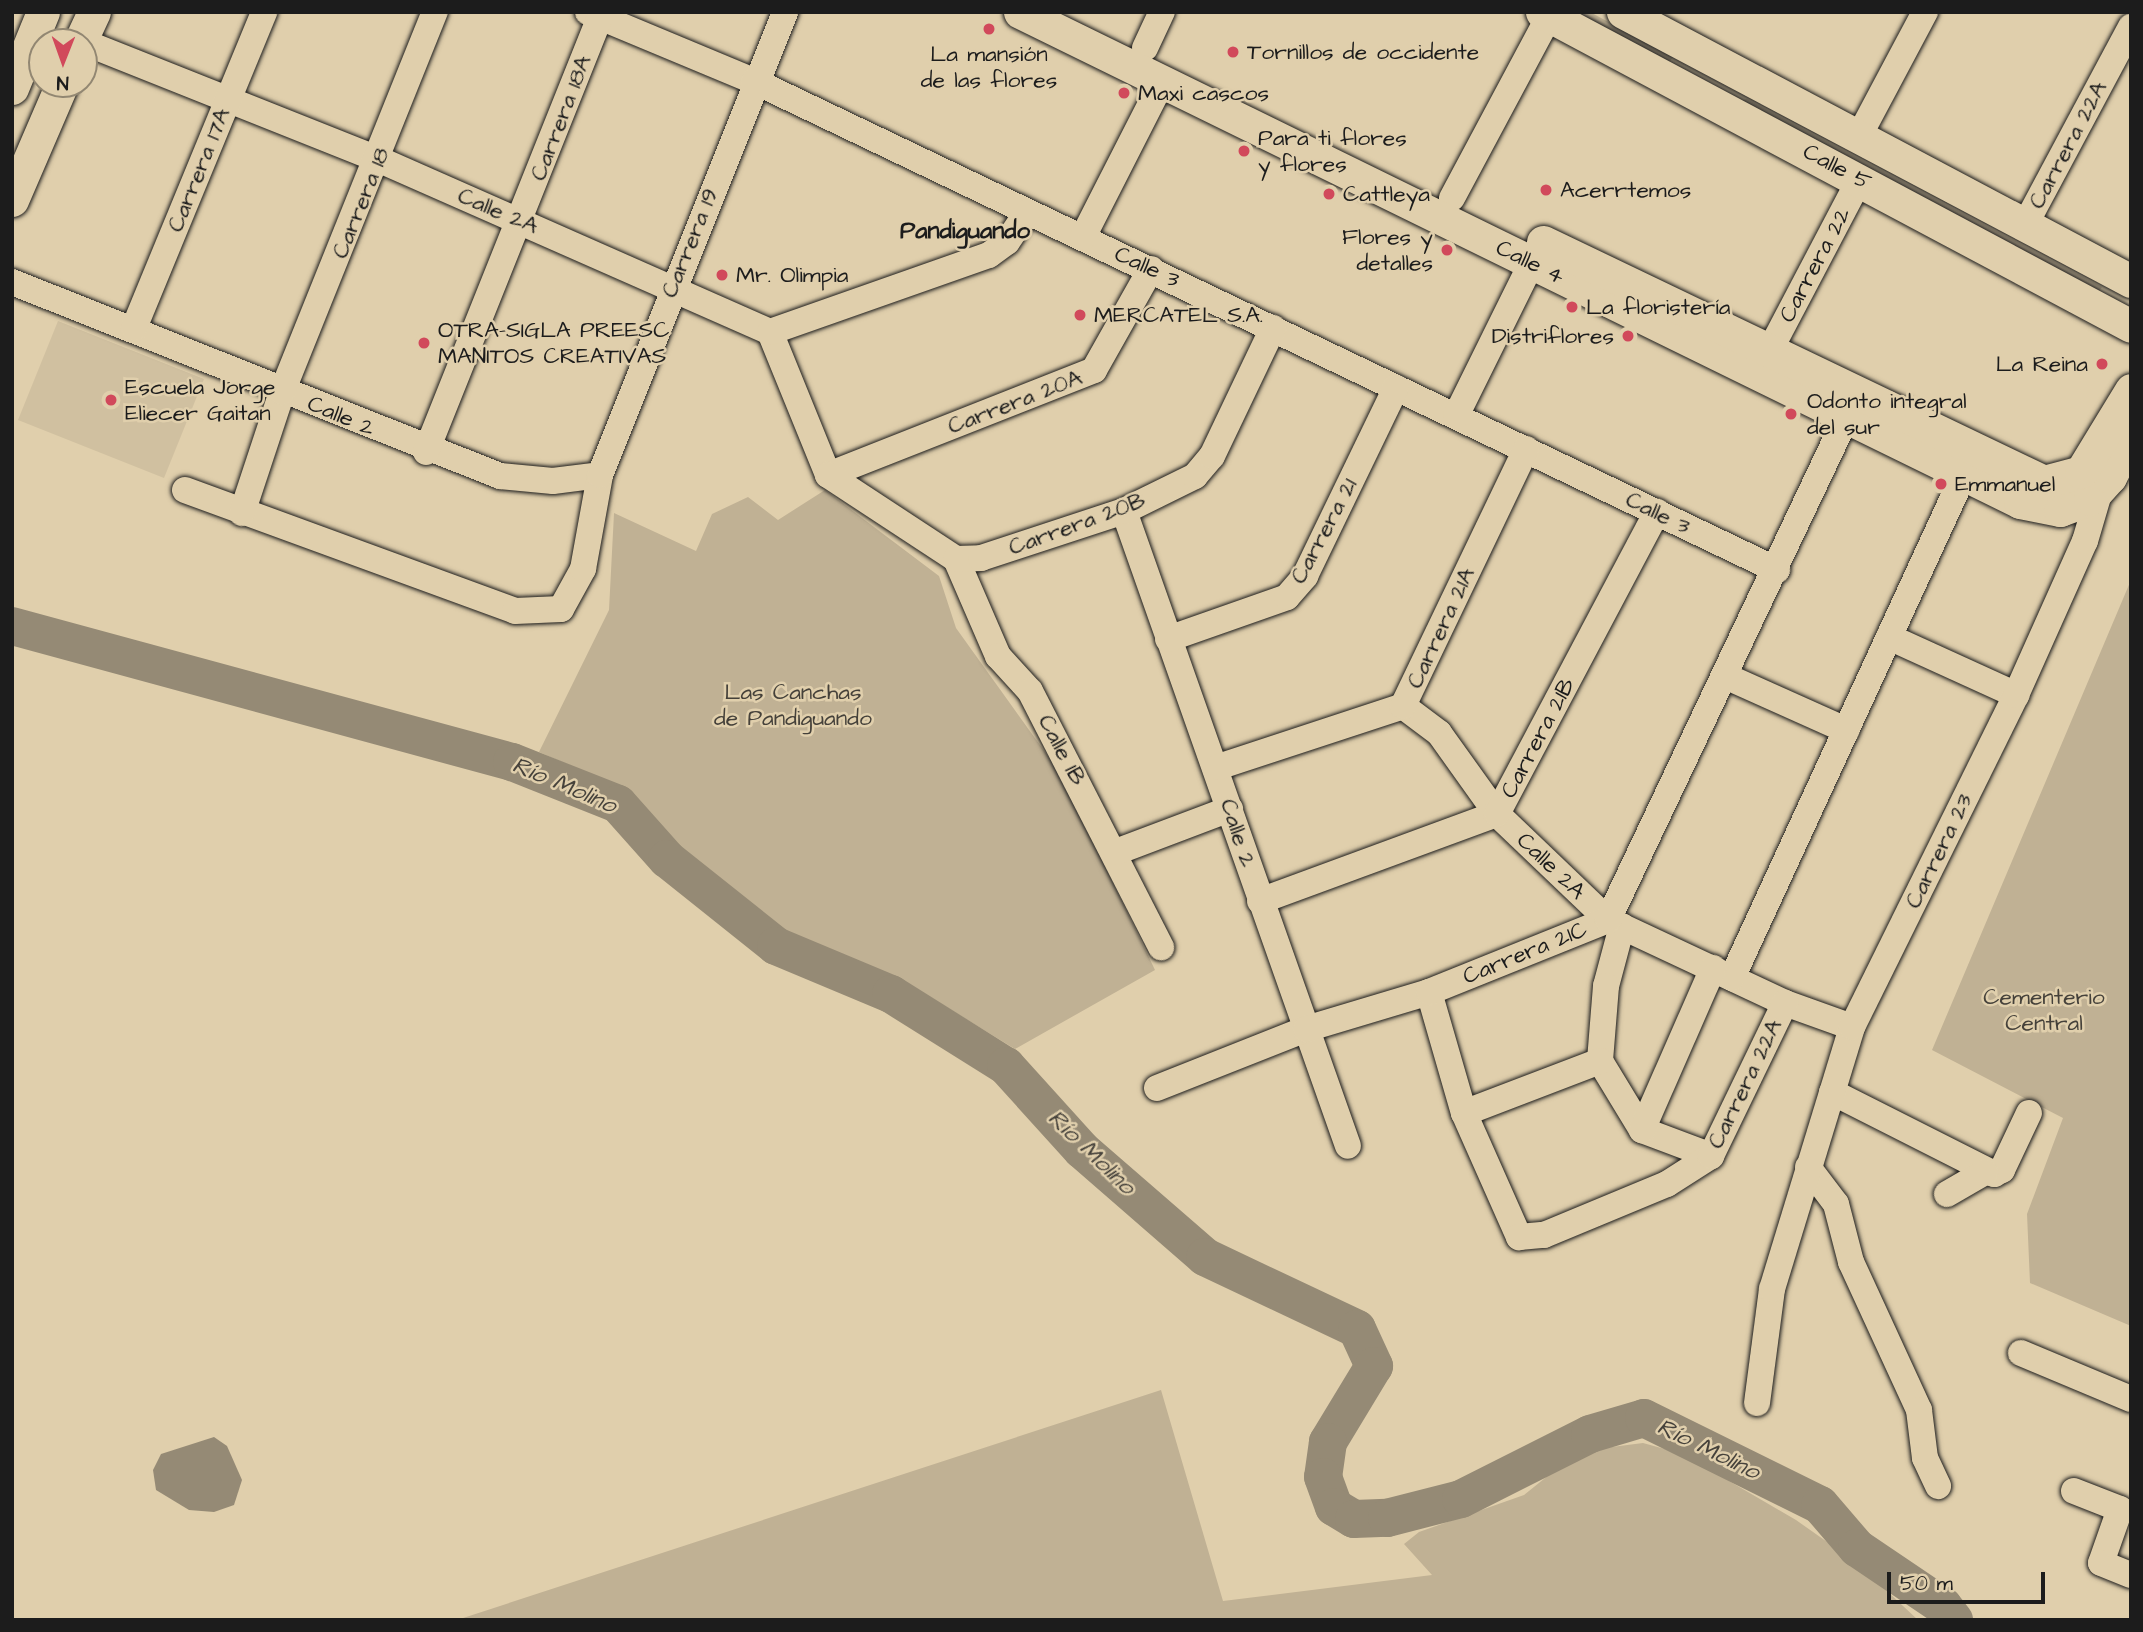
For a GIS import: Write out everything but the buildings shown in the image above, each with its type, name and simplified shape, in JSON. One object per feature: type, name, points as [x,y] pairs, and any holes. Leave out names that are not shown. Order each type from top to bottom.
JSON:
[{"type":"main road","points":[[12,88],[43,12]]},
{"type":"main road","name":"Calle 5","points":[[1623,12],[2024,227],[2131,281]]},
{"type":"main road","name":"Calle 5","points":[[1545,14],[1860,179],[2131,326]]},
{"type":"main road","name":"Calle 4","points":[[1046,16],[1145,48],[2027,475],[2050,496]]},
{"type":"main road","name":"Calle 4","points":[[1046,16],[1162,82],[1964,474],[2050,496]]},
{"type":"main road","points":[[1689,89],[1782,97]]},
{"type":"main road","points":[[12,165],[38,98]]},
{"type":"main road","points":[[12,201],[56,98]]},
{"type":"main road","points":[[1652,321],[1710,323]]},
{"type":"main road","points":[[2050,496],[2081,472],[2131,390]]},
{"type":"main road","name":"Carrera 23","points":[[2101,490],[2131,436]]},
{"type":"main road","points":[[2050,496],[2075,506],[2101,490]]},
{"type":"street","name":"Carrera 17A","points":[[134,328],[264,12]]},
{"type":"street","name":"Carrera 18","points":[[242,513],[282,392],[380,160],[435,12]]},
{"type":"street","name":"Carrera 19","points":[[185,490],[515,611],[550,614],[573,595],[583,569],[600,475],[754,81],[785,12]]},
{"type":"street","points":[[1145,48],[1163,12]]},
{"type":"street","points":[[1858,138],[1925,12]]},
{"type":"street","points":[[1452,198],[1545,14]]},
{"type":"street","name":"Calle 3","points":[[594,15],[754,81],[1777,570]]},
{"type":"street","name":"Carrera 18A","points":[[426,452],[521,220],[594,15]]},
{"type":"street","name":"Carrera 22A","points":[[2024,227],[2131,27]]},
{"type":"street","name":"Calle 2A","points":[[98,40],[225,104],[380,160],[770,332]]},
{"type":"street","points":[[1083,237],[1162,82]]},
{"type":"street","name":"Carrera 22","points":[[1769,352],[1860,179]]},
{"type":"street","points":[[956,559],[828,475],[770,332],[989,255],[1027,212]]},
{"type":"street","points":[[1456,416],[1532,262]]},
{"type":"street","name":"Carrera 20A","points":[[828,475],[1094,370],[1151,269]]},
{"type":"street","name":"Calle 2","points":[[12,282],[134,328],[426,452],[500,476],[553,481],[600,475]]},
{"type":"street","name":"Carrera 20B","points":[[956,559],[981,558],[1124,511],[1195,475],[1212,456],[1273,328]]},
{"type":"street","name":"Carrera 21","points":[[1168,639],[1287,597],[1305,576],[1396,388]]},
{"type":"street","name":"Carrera 21C","points":[[1157,1088],[1306,1029],[1429,992],[1615,923],[1725,676],[1847,416]]},
{"type":"street","name":"Carrera 21A","points":[[1218,767],[1403,706],[1526,449]]},
{"type":"street","points":[[1642,1130],[1846,730],[1964,474]]},
{"type":"street","name":"Carrera 23","points":[[1757,1403],[1772,1289],[1852,1027],[2016,695],[2085,541],[2101,490]]},
{"type":"street","points":[[2050,496],[2085,541]]},
{"type":"street","name":"Calle 2","points":[[1124,511],[1168,639],[1218,767],[1260,901],[1348,1146]]},
{"type":"street","name":"Carrera 21B","points":[[1260,901],[1497,814],[1657,512]]},
{"type":"street","name":"Calle 1B","points":[[956,559],[998,656],[1030,691],[1116,852],[1161,947]]},
{"type":"street","points":[[1889,637],[2016,695]]},
{"type":"street","points":[[1725,676],[1846,730]]},
{"type":"street","name":"Calle 2A","points":[[1403,706],[1439,733],[1497,814],[1615,923],[1785,1003],[1852,1027]]},
{"type":"street","points":[[1116,852],[1230,809]]},
{"type":"street","points":[[1615,923],[1606,986],[1600,1061],[1642,1130],[1711,1156]]},
{"type":"street","points":[[1429,992],[1464,1113],[1600,1061]]},
{"type":"street","name":"Carrera 22A","points":[[1464,1113],[1520,1237],[1544,1235],[1667,1184],[1711,1156],[1785,1003]]},
{"type":"street","points":[[1832,1092],[1985,1172]]},
{"type":"street","points":[[1947,1194],[1985,1172],[2002,1170],[2029,1113]]},
{"type":"street","points":[[1808,1167],[1836,1204],[1851,1262],[1919,1410],[1925,1458],[1938,1486]]},
{"type":"street","points":[[2021,1353],[2131,1399]]},
{"type":"street","points":[[2074,1491],[2120,1509],[2101,1563],[2131,1575]]},
{"type":"shaded area","name":"Escuela Jorge Eliecer Gaitan","points":[[58,321],[204,379],[164,478],[18,420]]},
{"type":"shaded area","points":[[214,1437],[227,1446],[242,1480],[234,1505],[214,1512],[189,1510],[156,1490],[153,1470],[161,1454]]},
{"type":"green space","points":[[1573,12],[1590,12],[1673,57],[1668,64]]},
{"type":"green space","points":[[1747,99],[2102,287],[2095,297],[1736,102]]},
{"type":"green space","name":"Las Canchas de Pandiguando","points":[[825,490],[939,576],[956,628],[1060,773],[1155,970],[1015,1049],[927,995],[787,935],[689,857],[627,790],[539,752],[609,610],[614,513],[696,551],[712,514],[748,497],[778,520]]},
{"type":"green space","name":"Cementerio Central","points":[[2131,580],[2131,1326],[2030,1283],[2027,1214],[2063,1118],[1932,1050]]},
{"type":"green space","points":[[1161,1390],[1223,1601],[1432,1575],[1404,1544],[1419,1532],[1524,1495],[1560,1466],[1596,1449],[1643,1443],[1683,1454],[1796,1520],[1857,1563],[1918,1620],[457,1620]]},
{"type":"waterway","name":"Río Molino","points":[[12,626],[512,762],[618,804],[667,859],[776,946],[891,994],[1006,1066],[1082,1150],[1205,1257],[1357,1329],[1374,1366],[1328,1442],[1323,1477],[1334,1507],[1354,1519],[1387,1518],[1461,1499],[1590,1434],[1644,1418],[1820,1505],[1857,1548],[1943,1606],[1954,1620]]},
{"type":"place","name":"La mansión de las flores","points":[[989,29]]},
{"type":"place","name":"Tornillos de occidente","points":[[1233,52]]},
{"type":"place","name":"Maxi cascos","points":[[1124,93]]},
{"type":"place","name":"Para ti flores y flores","points":[[1244,151]]},
{"type":"place","name":"Acerrtemos","points":[[1546,190]]},
{"type":"place","name":"Cattleya","points":[[1329,194]]},
{"type":"place","name":"Flores y detalles","points":[[1447,250]]},
{"type":"place","name":"Mr. Olimpia","points":[[722,275]]},
{"type":"place","name":"La floristería","points":[[1572,307]]},
{"type":"place","name":"MERCATEL S.A.","points":[[1080,315]]},
{"type":"place","name":"Distriflores","points":[[1628,336]]},
{"type":"place","name":"OTRA-SIGLA PREESC MANITOS CREATIVAS","points":[[424,343]]},
{"type":"place","name":"La Reina","points":[[2102,364]]},
{"type":"place","name":"Escuela Jorge Eliecer Gaitan","points":[[111,400]]},
{"type":"place","name":"Odonto integral del sur","points":[[1791,414]]},
{"type":"place","name":"Emmanuel","points":[[1941,484]]},
{"type":"district","name":"Pandiguando","points":[[965,232]]}]
